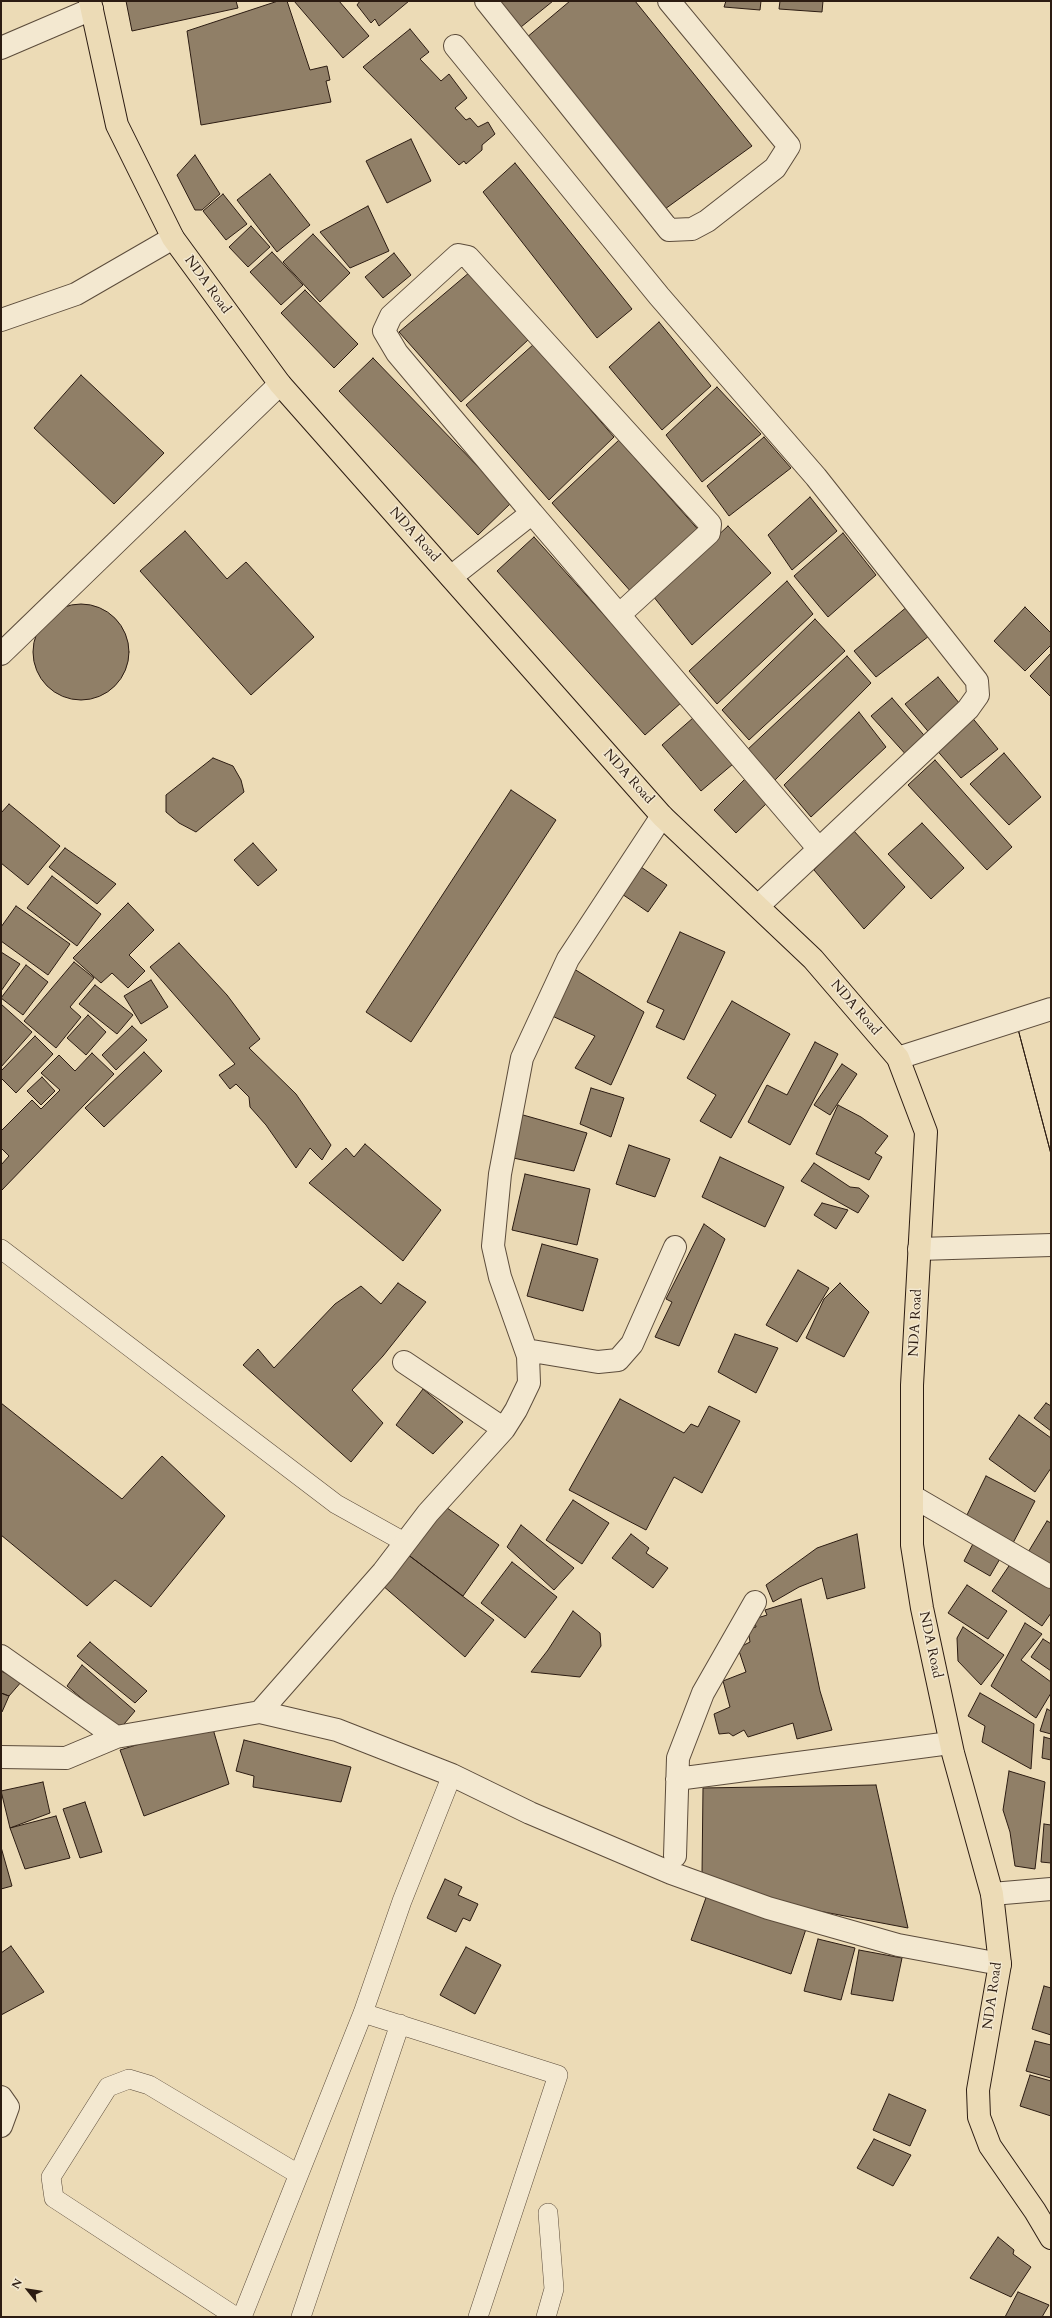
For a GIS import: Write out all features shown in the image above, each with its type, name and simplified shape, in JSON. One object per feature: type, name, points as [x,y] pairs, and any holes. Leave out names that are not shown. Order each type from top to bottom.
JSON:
[{"type":"main road","name":"NDA Road","points":[[91,5],[117,125],[172,238],[280,384],[662,816],[813,959],[898,1058],[926,1132],[912,1385],[912,1545],[922,1608],[950,1743],[992,1894],[1000,1964],[978,2090],[979,2117],[990,2146],[1043,2218],[1051,2238]]},
{"type":"street","points":[[486,1],[669,230],[692,229],[707,221],[775,168],[789,146],[669,1]]},
{"type":"street","points":[[1,48],[91,5]]},
{"type":"street","points":[[455,46],[658,296],[816,477],[977,681],[978,695],[968,709],[910,766],[758,906]]},
{"type":"street","points":[[1,320],[76,294],[172,238]]},
{"type":"street","points":[[619,615],[709,533],[710,524],[468,257],[458,254],[391,316],[384,331],[398,353],[532,514],[819,850]]},
{"type":"street","points":[[1,654],[280,384]]},
{"type":"street","points":[[451,577],[532,514]]},
{"type":"street","points":[[260,1712],[383,1572],[428,1513],[504,1428],[516,1410],[529,1383],[528,1356],[500,1277],[493,1246],[500,1174],[522,1058],[568,959],[662,816]]},
{"type":"street","points":[[898,1058],[1051,1009]]},
{"type":"street","points":[[919,1249],[1051,1245]]},
{"type":"street","points":[[526,1350],[598,1362],[618,1360],[632,1344],[675,1247]]},
{"type":"street","points":[[404,1362],[504,1428]]},
{"type":"street","points":[[912,1496],[1051,1577]]},
{"type":"street","points":[[675,1856],[678,1758],[703,1693],[755,1602]]},
{"type":"street","points":[[1,1656],[116,1737]]},
{"type":"street","points":[[1,1757],[66,1758],[116,1737],[260,1712],[337,1730],[452,1775],[530,1813],[671,1873],[768,1908],[898,1945],[1000,1964]]},
{"type":"street","points":[[677,1779],[950,1743]]},
{"type":"street","points":[[992,1894],[1051,1889]]},
{"type":"street","points":[[1,2097],[8,2107],[1,2126]]},
{"type":"lane","points":[[1,1249],[336,1504],[406,1543]]},
{"type":"lane","points":[[242,2317],[363,2013],[402,1901],[452,1775]]},
{"type":"lane","points":[[363,2013],[558,2075],[478,2317]]},
{"type":"lane","points":[[301,2317],[400,2024]]},
{"type":"lane","points":[[236,2317],[54,2198],[51,2177],[108,2087],[129,2079],[149,2085],[298,2174]]},
{"type":"lane","points":[[546,2317],[554,2289],[548,2213]]},
{"type":"building","points":[[126,1],[236,1],[238,8],[132,31]]},
{"type":"building","points":[[278,1],[287,1],[310,70],[327,66],[330,80],[326,81],[331,102],[201,125],[187,31]]},
{"type":"building","points":[[294,1],[339,1],[369,36],[343,58]]},
{"type":"building","points":[[360,1],[409,1],[379,26],[375,19],[371,23],[357,5]]},
{"type":"building","points":[[500,1],[553,1],[521,27]]},
{"type":"building","points":[[570,1],[635,1],[752,146],[665,209],[526,38]]},
{"type":"building","points":[[726,1],[761,1],[760,10],[724,7]]},
{"type":"building","points":[[780,1],[823,1],[822,12],[779,9]]},
{"type":"building","points":[[410,29],[429,52],[420,59],[441,81],[449,74],[467,98],[455,108],[466,120],[470,118],[478,127],[488,122],[495,134],[482,145],[482,150],[466,164],[464,161],[459,165],[363,67]]},
{"type":"building","points":[[411,139],[431,181],[387,203],[366,161]]},
{"type":"building","points":[[195,155],[220,194],[202,210],[195,210],[177,175]]},
{"type":"building","points":[[515,163],[632,309],[597,338],[483,192]]},
{"type":"building","points":[[270,174],[310,225],[277,252],[237,200]]},
{"type":"building","points":[[223,194],[247,224],[226,240],[203,211]]},
{"type":"building","points":[[368,206],[389,251],[350,268],[320,232]]},
{"type":"building","points":[[251,226],[270,247],[248,267],[229,247]]},
{"type":"building","points":[[313,234],[350,273],[320,302],[283,262]]},
{"type":"building","points":[[272,252],[303,285],[281,305],[250,272]]},
{"type":"building","points":[[394,253],[411,275],[383,298],[365,277]]},
{"type":"building","points":[[470,272],[528,340],[461,402],[399,332]]},
{"type":"building","points":[[305,290],[358,344],[334,368],[281,313]]},
{"type":"building","points":[[659,322],[711,386],[662,430],[609,367]]},
{"type":"building","points":[[534,344],[614,437],[549,500],[466,405]]},
{"type":"building","points":[[373,358],[512,502],[478,535],[339,391]]},
{"type":"building","points":[[81,375],[164,453],[114,504],[34,428]]},
{"type":"building","points":[[717,387],[761,434],[702,482],[666,435]]},
{"type":"building","points":[[764,437],[791,468],[729,516],[707,486]]},
{"type":"building","points":[[619,440],[702,534],[633,594],[552,503]]},
{"type":"building","points":[[810,497],[837,531],[792,570],[768,535]]},
{"type":"building","points":[[728,526],[771,573],[692,645],[653,596]]},
{"type":"building","points":[[185,531],[227,579],[246,562],[314,637],[251,695],[140,571]]},
{"type":"building","points":[[843,533],[876,575],[828,617],[794,576]]},
{"type":"building","points":[[534,537],[682,702],[645,735],[497,571]]},
{"type":"building","points":[[787,581],[813,614],[717,704],[689,671]]},
{"type":"building","points":[[81,604],[99,608],[108,612],[115,618],[121,625],[125,634],[129,652],[125,670],[121,679],[115,686],[108,692],[99,696],[81,700],[63,696],[54,692],[47,686],[41,679],[37,670],[33,652],[37,634],[41,625],[47,618],[54,612],[63,608]]},
{"type":"building","points":[[908,606],[929,636],[876,677],[854,651]]},
{"type":"building","points":[[1025,607],[1051,633],[1051,645],[1025,671],[994,641]]},
{"type":"building","points":[[815,619],[845,651],[749,740],[722,710]]},
{"type":"building","points":[[1051,653],[1051,697],[1030,676]]},
{"type":"building","points":[[847,656],[871,683],[772,783],[746,751]]},
{"type":"building","points":[[938,677],[964,709],[932,736],[905,704]]},
{"type":"building","points":[[892,698],[929,741],[909,758],[871,716]]},
{"type":"building","points":[[859,712],[886,747],[811,817],[784,785]]},
{"type":"building","points":[[970,715],[998,749],[961,778],[934,747]]},
{"type":"building","points":[[693,718],[733,764],[701,791],[662,745]]},
{"type":"building","points":[[1004,753],[1041,797],[1009,825],[970,784]]},
{"type":"building","points":[[213,758],[233,766],[241,780],[244,792],[196,832],[179,823],[166,812],[166,795]]},
{"type":"building","points":[[935,760],[1012,847],[987,870],[908,785]]},
{"type":"building","points":[[747,777],[769,801],[736,833],[714,810]]},
{"type":"building","points":[[511,790],[556,820],[411,1042],[366,1012]]},
{"type":"building","points":[[9,804],[60,846],[28,885],[1,863],[1,813]]},
{"type":"building","points":[[922,823],[964,868],[931,899],[888,854]]},
{"type":"building","points":[[853,830],[905,887],[864,929],[814,870]]},
{"type":"building","points":[[253,843],[277,870],[258,886],[234,860]]},
{"type":"building","points":[[65,848],[116,884],[97,904],[49,867]]},
{"type":"building","points":[[641,867],[667,885],[648,912],[622,894]]},
{"type":"building","points":[[52,876],[101,914],[77,946],[27,908]]},
{"type":"building","points":[[128,903],[154,930],[129,955],[145,971],[128,988],[112,973],[101,983],[73,958]]},
{"type":"building","points":[[16,906],[70,944],[48,975],[1,941],[1,927]]},
{"type":"building","points":[[680,932],[725,952],[684,1040],[656,1027],[664,1010],[647,1002]]},
{"type":"building","points":[[179,943],[227,995],[260,1039],[249,1048],[296,1094],[331,1145],[322,1160],[310,1148],[296,1168],[266,1125],[250,1107],[249,1097],[236,1084],[230,1089],[219,1075],[235,1064],[150,967]]},
{"type":"building","points":[[1,952],[20,964],[1,991]]},
{"type":"building","points":[[74,962],[94,978],[70,1007],[81,1017],[56,1048],[24,1021]]},
{"type":"building","points":[[566,964],[644,1012],[611,1085],[575,1068],[595,1036],[548,1014]]},
{"type":"building","points":[[26,965],[48,982],[23,1015],[1,998]]},
{"type":"building","points":[[151,980],[168,1007],[141,1024],[124,996]]},
{"type":"building","points":[[95,985],[133,1015],[117,1034],[79,1004]]},
{"type":"building","points":[[732,1001],[790,1034],[731,1138],[700,1121],[716,1095],[687,1078]]},
{"type":"building","points":[[1,1004],[32,1032],[1,1067]]},
{"type":"building","points":[[88,1015],[106,1032],[86,1055],[67,1038]]},
{"type":"building","points":[[1051,1020],[1051,1154],[1018,1029]]},
{"type":"building","points":[[1051,1020],[1051,1154],[1018,1029]]},
{"type":"building","points":[[132,1026],[147,1040],[116,1070],[102,1055]]},
{"type":"building","points":[[35,1036],[53,1054],[16,1093],[1,1078],[1,1071]]},
{"type":"building","points":[[815,1042],[838,1054],[790,1145],[748,1122],[767,1085],[787,1095]]},
{"type":"building","points":[[144,1052],[162,1071],[104,1127],[85,1108]]},
{"type":"building","points":[[92,1053],[114,1074],[1,1191],[1,1165],[9,1156],[1,1148],[1,1131],[32,1100],[41,1109],[60,1090],[41,1073],[59,1055],[75,1071]]},
{"type":"building","points":[[842,1064],[857,1074],[830,1115],[814,1105]]},
{"type":"building","points":[[42,1077],[55,1091],[41,1105],[27,1091]]},
{"type":"building","points":[[591,1088],[624,1098],[611,1137],[580,1124]]},
{"type":"building","points":[[838,1105],[861,1117],[888,1136],[875,1153],[882,1157],[869,1180],[816,1154]]},
{"type":"building","points":[[516,1113],[587,1133],[574,1171],[504,1156]]},
{"type":"building","points":[[365,1144],[441,1210],[403,1261],[309,1183],[346,1148],[354,1157]]},
{"type":"building","points":[[629,1145],[670,1159],[655,1197],[616,1184]]},
{"type":"building","points":[[720,1157],[784,1187],[765,1227],[702,1197]]},
{"type":"building","points":[[814,1163],[850,1187],[859,1188],[869,1196],[858,1213],[801,1181]]},
{"type":"building","points":[[525,1174],[590,1189],[577,1245],[512,1230]]},
{"type":"building","points":[[822,1203],[848,1210],[836,1229],[814,1215]]},
{"type":"building","points":[[704,1224],[725,1239],[679,1346],[655,1337],[672,1302],[666,1299]]},
{"type":"building","points":[[542,1244],[598,1259],[583,1311],[527,1296]]},
{"type":"building","points":[[798,1270],[829,1288],[797,1342],[766,1325]]},
{"type":"building","points":[[398,1283],[426,1302],[383,1356],[352,1390],[383,1423],[351,1462],[243,1365],[258,1349],[274,1368],[335,1304],[361,1286],[381,1304]]},
{"type":"building","points":[[840,1283],[869,1312],[844,1357],[806,1338],[824,1299]]},
{"type":"building","points":[[735,1334],[778,1348],[756,1393],[718,1372]]},
{"type":"building","points":[[423,1389],[463,1422],[433,1454],[396,1425]]},
{"type":"building","points":[[620,1399],[684,1433],[691,1424],[698,1427],[709,1406],[740,1421],[702,1493],[674,1477],[646,1530],[569,1490]]},
{"type":"building","points":[[1,1403],[122,1499],[162,1456],[225,1516],[151,1607],[115,1580],[87,1606],[1,1535]]},
{"type":"building","points":[[1046,1403],[1051,1406],[1051,1431],[1034,1418]]},
{"type":"building","points":[[1019,1415],[1051,1438],[1051,1468],[1035,1492],[989,1459]]},
{"type":"building","points":[[986,1476],[1035,1501],[1013,1543],[965,1519]]},
{"type":"building","points":[[573,1500],[609,1523],[582,1564],[546,1540]]},
{"type":"building","points":[[443,1505],[499,1545],[463,1596],[407,1554]]},
{"type":"building","points":[[1047,1521],[1051,1523],[1051,1569],[1027,1554]]},
{"type":"building","points":[[521,1525],[574,1568],[554,1590],[507,1547]]},
{"type":"building","points":[[631,1534],[649,1548],[646,1553],[668,1568],[653,1588],[612,1558]]},
{"type":"building","points":[[857,1534],[865,1588],[827,1599],[822,1578],[799,1587],[773,1602],[766,1585],[817,1548]]},
{"type":"building","points":[[975,1540],[1001,1557],[990,1576],[964,1561]]},
{"type":"building","points":[[407,1554],[494,1620],[465,1657],[382,1585]]},
{"type":"building","points":[[1013,1560],[1051,1587],[1051,1613],[1042,1626],[992,1591]]},
{"type":"building","points":[[512,1562],[557,1597],[525,1638],[481,1603]]},
{"type":"building","points":[[967,1585],[1007,1611],[988,1639],[948,1613]]},
{"type":"building","points":[[801,1599],[820,1691],[832,1730],[797,1739],[793,1723],[748,1737],[744,1730],[733,1736],[729,1733],[719,1734],[714,1714],[730,1707],[723,1681],[746,1672],[738,1648],[750,1642],[748,1629],[756,1627],[754,1619],[767,1615],[765,1610]]},
{"type":"building","points":[[573,1611],[600,1633],[601,1646],[580,1677],[531,1672],[548,1650]]},
{"type":"building","points":[[1025,1623],[1042,1634],[1021,1660],[1051,1682],[1051,1693],[1036,1718],[991,1686]]},
{"type":"building","points":[[963,1627],[1004,1655],[981,1685],[958,1661],[957,1638]]},
{"type":"building","points":[[1043,1639],[1051,1644],[1051,1671],[1031,1657]]},
{"type":"building","points":[[90,1642],[147,1691],[135,1703],[77,1656]]},
{"type":"building","points":[[82,1665],[135,1711],[119,1730],[67,1686]]},
{"type":"building","points":[[1,1671],[22,1681],[9,1696],[1,1693]]},
{"type":"building","points":[[1,1693],[9,1696],[2,1712],[1,1712]]},
{"type":"building","points":[[980,1693],[1034,1724],[1031,1769],[982,1742],[985,1726],[968,1716]]},
{"type":"building","points":[[1047,1709],[1051,1711],[1051,1734],[1040,1731]]},
{"type":"building","points":[[211,1722],[229,1784],[144,1816],[120,1750]]},
{"type":"building","points":[[1044,1737],[1051,1739],[1051,1760],[1042,1758]]},
{"type":"building","points":[[244,1740],[351,1767],[341,1802],[253,1787],[254,1776],[236,1771]]},
{"type":"building","points":[[1009,1771],[1045,1782],[1035,1869],[1015,1866],[1010,1832],[1003,1810]]},
{"type":"building","points":[[43,1782],[50,1813],[10,1828],[1,1791]]},
{"type":"building","points":[[876,1785],[908,1928],[782,1904],[702,1874],[703,1788]]},
{"type":"building","points":[[85,1802],[102,1852],[80,1858],[63,1809]]},
{"type":"building","points":[[56,1816],[70,1858],[25,1869],[10,1828]]},
{"type":"building","points":[[1044,1824],[1051,1825],[1051,1863],[1041,1862]]},
{"type":"building","points":[[1,1847],[12,1886],[1,1889]]},
{"type":"building","points":[[445,1879],[462,1887],[458,1895],[478,1904],[470,1921],[463,1918],[456,1932],[427,1918]]},
{"type":"building","points":[[708,1892],[807,1926],[791,1974],[691,1940]]},
{"type":"building","points":[[818,1939],[855,1948],[841,2000],[804,1991]]},
{"type":"building","points":[[11,1946],[44,1992],[1,2015],[1,1953]]},
{"type":"building","points":[[466,1947],[501,1965],[475,2014],[440,1995]]},
{"type":"building","points":[[859,1950],[902,1958],[893,2001],[851,1994]]},
{"type":"building","points":[[1044,1986],[1051,1988],[1051,2035],[1032,2029]]},
{"type":"building","points":[[1035,2041],[1051,2045],[1051,2078],[1026,2071]]},
{"type":"building","points":[[1030,2075],[1051,2081],[1051,2116],[1020,2106]]},
{"type":"building","points":[[889,2094],[926,2110],[910,2146],[873,2130]]},
{"type":"building","points":[[874,2139],[911,2155],[893,2186],[857,2168]]},
{"type":"building","points":[[998,2237],[1014,2250],[1013,2254],[1031,2267],[1011,2297],[970,2278]]},
{"type":"building","points":[[1018,2292],[1049,2305],[1042,2317],[1005,2317]]}]
